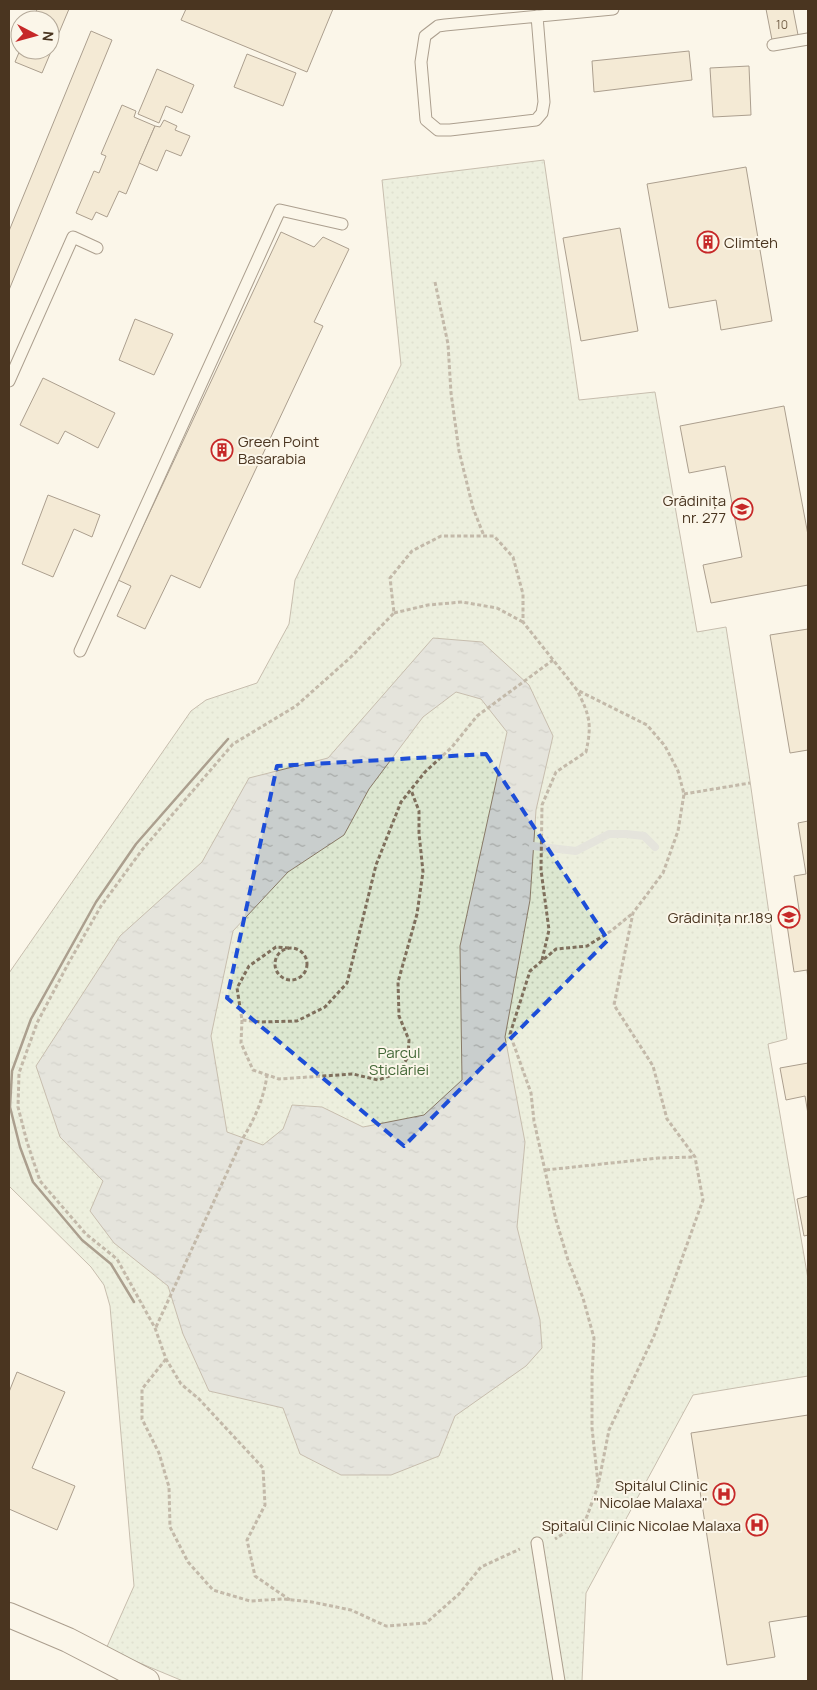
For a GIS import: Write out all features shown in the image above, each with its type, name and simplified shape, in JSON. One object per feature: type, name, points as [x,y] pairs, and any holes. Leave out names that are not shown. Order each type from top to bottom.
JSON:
[{"type":"street","points":[[9,1614],[68,1640],[147,1681]]},
{"type":"lane","points":[[536,16],[544,102],[542,113],[536,120],[438,130],[426,120],[421,62],[425,36],[438,26],[536,16],[613,9]]},
{"type":"lane","points":[[773,45],[808,39]]},
{"type":"lane","points":[[80,651],[280,210],[342,224]]},
{"type":"lane","points":[[9,381],[73,237],[97,248]]},
{"type":"lane","points":[[537,1543],[559,1681]]},
{"type":"path","points":[[435,282],[448,344],[451,393],[459,451],[473,508],[484,536]]},
{"type":"path","points":[[394,613],[390,578],[412,551],[441,536],[494,536],[513,557],[523,594],[523,622]]},
{"type":"path","points":[[290,1600],[255,1576],[247,1540],[265,1505],[263,1468],[199,1399],[181,1384],[166,1359],[155,1328],[117,1259],[86,1234],[40,1180],[18,1107],[19,1073],[37,1023],[101,906],[142,850],[233,744],[296,706],[351,657],[394,613],[428,605],[462,602],[498,608],[523,622],[577,690],[586,708],[591,731],[586,752],[556,772],[542,805],[540,857],[549,930],[542,960]]},
{"type":"path","points":[[242,1020],[261,1022],[297,1021],[325,1007],[347,983],[376,865],[400,802],[425,772],[452,747],[476,716],[553,660]]},
{"type":"path","points":[[577,690],[647,725],[665,746],[678,771],[684,794],[678,831],[663,873],[633,913],[611,931],[587,946],[556,949],[530,971],[510,1034],[531,1093],[534,1120],[556,1220],[568,1260],[583,1298],[594,1338],[592,1428],[598,1486]]},
{"type":"path","points":[[684,794],[750,783]]},
{"type":"path","points":[[288,948],[279,953],[275,963],[275,968],[281,977],[291,981],[296,980],[305,973],[308,963],[303,953],[294,948],[276,947],[249,966],[237,988],[242,1020],[241,1043],[252,1070],[279,1079],[353,1074],[378,1080],[398,1073],[408,1056],[409,1040],[399,1016],[398,982],[417,914],[423,872],[419,811],[411,789]]},
{"type":"path","points":[[166,1359],[142,1389],[142,1419],[159,1453],[169,1487],[170,1527],[188,1562],[213,1590],[250,1601],[290,1600],[312,1602],[352,1610],[386,1626],[426,1623],[459,1594],[481,1567],[518,1549],[557,1538],[586,1519],[598,1486],[609,1430],[654,1336],[703,1200],[695,1157],[667,1119],[653,1066],[614,1005],[633,913]]},
{"type":"path","points":[[155,1328],[243,1138],[256,1116],[266,1087],[267,1075]]},
{"type":"path","points":[[546,1170],[658,1158],[695,1157]]},
{"type":"highlighted area","points":[[486,754],[608,940],[404,1146],[227,998],[277,766]]},
{"type":"green space","name":"Parcul Sticlăriei","points":[[544,160],[579,400],[655,392],[697,632],[726,627],[787,1039],[768,1044],[808,1279],[808,1376],[693,1395],[586,1593],[582,1681],[183,1681],[106,1649],[134,1586],[110,1306],[104,1285],[91,1267],[9,1186],[9,973],[191,711],[206,700],[257,683],[289,624],[295,580],[401,365],[382,180]]},
{"type":"water","points":[[433,638],[482,642],[529,685],[553,736],[536,810],[530,900],[505,1037],[525,1142],[517,1227],[540,1320],[542,1348],[526,1366],[455,1416],[439,1456],[391,1475],[341,1475],[300,1454],[283,1408],[209,1391],[183,1334],[168,1286],[114,1243],[90,1211],[103,1181],[60,1137],[36,1066],[120,936],[202,862],[249,778],[328,758]],"holes":[[[456,692],[481,699],[507,732],[460,946],[462,1080],[424,1115],[363,1127],[322,1107],[292,1105],[283,1129],[263,1145],[227,1132],[211,1036],[233,931],[288,872],[344,835],[369,789],[423,717]]]},
{"type":"building","points":[[69,9],[60,30],[60,10],[37,10]]},
{"type":"building","points":[[186,9],[333,9],[307,72],[181,20]]},
{"type":"building","points":[[766,9],[793,9],[799,40],[773,45]]},
{"type":"building","points":[[91,31],[112,40],[9,290],[9,231]]},
{"type":"building","points":[[689,51],[692,80],[594,92],[592,61]]},
{"type":"building","points":[[247,54],[296,73],[283,106],[234,87]]},
{"type":"building","points":[[16,60],[47,60],[42,73],[15,62]]},
{"type":"building","points":[[749,66],[751,115],[713,117],[710,68]]},
{"type":"building","points":[[157,69],[194,85],[182,113],[166,106],[159,123],[138,114]]},
{"type":"building","points":[[122,105],[136,111],[134,117],[155,126],[126,194],[119,191],[107,217],[96,212],[92,220],[76,213],[94,171],[99,173],[106,156],[101,154]]},
{"type":"building","points":[[164,120],[177,126],[175,130],[190,136],[181,156],[166,150],[157,171],[139,163],[155,126],[160,127]]},
{"type":"building","name":"Climteh","points":[[746,167],[772,321],[721,330],[716,300],[669,308],[647,184]]},
{"type":"building","points":[[620,228],[638,331],[581,341],[563,238]]},
{"type":"building","name":"Green Point Basarabia","points":[[281,232],[314,247],[323,237],[349,249],[314,322],[323,326],[200,588],[171,575],[145,629],[117,616],[131,586],[118,580]]},
{"type":"building","points":[[135,319],[173,334],[154,375],[119,360]]},
{"type":"building","points":[[43,378],[115,413],[98,448],[65,431],[58,444],[20,425]]},
{"type":"building","points":[[784,406],[808,535],[808,585],[711,603],[703,565],[742,557],[725,466],[689,473],[680,426]]},
{"type":"building","points":[[48,495],[100,515],[92,537],[74,529],[53,577],[22,564]]},
{"type":"building","points":[[808,629],[808,750],[790,753],[770,635]]},
{"type":"building","points":[[808,821],[808,980],[807,970],[794,972],[786,918],[800,916],[794,876],[806,874],[798,823]]},
{"type":"building","points":[[808,1063],[808,1114],[805,1096],[786,1100],[780,1068]]},
{"type":"building","points":[[808,1196],[808,1235],[804,1236],[797,1199]]},
{"type":"building","points":[[17,1372],[65,1392],[32,1468],[75,1486],[57,1530],[9,1509],[9,1392]]},
{"type":"building","name":"Spitalul Clinic Nicolae Malaxa","points":[[808,1415],[808,1616],[769,1622],[775,1657],[727,1665],[691,1433]]},
{"type":"waterway","points":[[533,846],[576,851],[609,834],[626,834],[644,836],[655,847]]},
{"type":"wall","points":[[134,1302],[111,1264],[82,1240],[33,1182],[20,1147],[10,1107],[12,1071],[31,1019],[96,902],[136,844],[228,739]]},
{"type":"place","name":"Climteh","points":[[708,242]]},
{"type":"place","name":"Green Point Basarabia","points":[[222,450]]},
{"type":"place","name":"Grădinița nr. 277","points":[[742,509]]},
{"type":"place","name":"Grădinița nr.189","points":[[789,917]]},
{"type":"place","name":"Spitalul Clinic \"Nicolae Malaxa\"","points":[[724,1494]]},
{"type":"place","name":"Spitalul Clinic Nicolae Malaxa","points":[[757,1525]]}]
